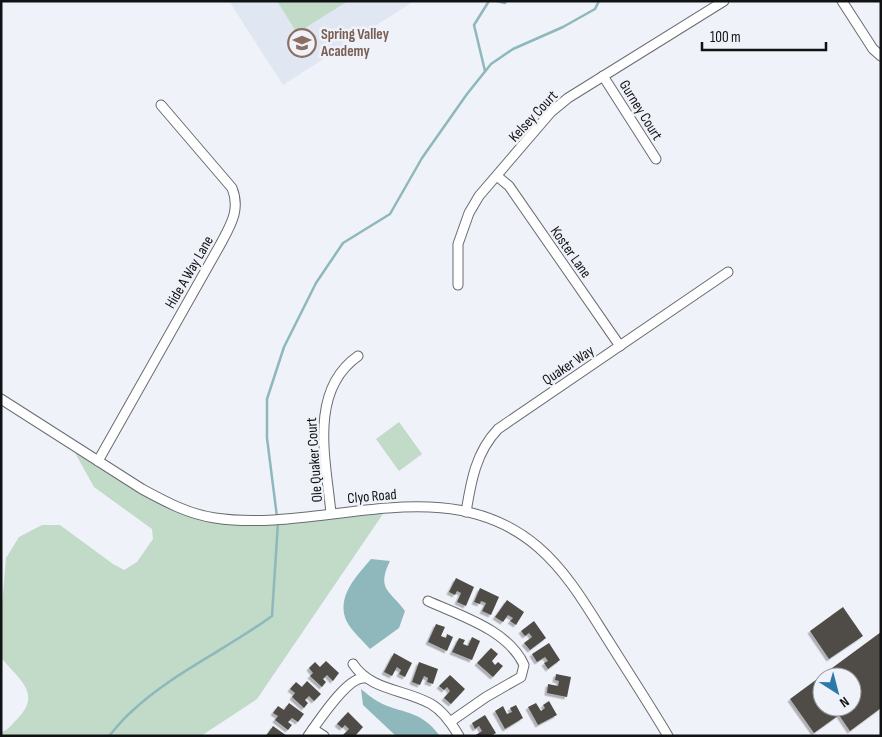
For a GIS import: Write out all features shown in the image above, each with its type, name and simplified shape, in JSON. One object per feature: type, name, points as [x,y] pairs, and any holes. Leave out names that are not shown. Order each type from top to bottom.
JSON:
[{"type":"street","name":"Kelsey Court","points":[[458,286],[457,257],[461,230],[479,196],[556,107],[724,1]]},
{"type":"street","points":[[842,1],[873,49],[881,56]]},
{"type":"street","name":"Gurney Court","points":[[603,76],[656,159]]},
{"type":"street","name":"Hide A Way Lane","points":[[98,461],[220,245],[235,212],[236,202],[232,188],[161,105]]},
{"type":"street","name":"Koster Lane","points":[[497,176],[509,186],[620,346]]},
{"type":"street","name":"Quaker Way","points":[[466,512],[476,466],[489,439],[507,423],[728,272]]},
{"type":"street","name":"Ole Quaker Court","points":[[331,514],[324,410],[337,378],[349,363],[358,356]]},
{"type":"street","name":"Clyo Road","points":[[1,399],[98,461],[179,508],[215,518],[233,520],[408,507],[444,508],[466,512],[515,532],[534,544],[552,560],[574,587],[668,736]]},
{"type":"street","points":[[428,602],[494,633],[515,651],[524,666],[521,677],[450,722]]},
{"type":"street","points":[[353,664],[364,678],[390,690],[430,703],[450,722],[460,736]]},
{"type":"street","points":[[324,736],[310,732],[354,680],[364,678]]},
{"type":"shaded area","name":"Spring Valley Academy","points":[[229,1],[414,1],[283,85]]},
{"type":"green space","points":[[277,1],[348,1],[297,33]]},
{"type":"green space","points":[[399,422],[422,454],[399,471],[376,439]]},
{"type":"green space","points":[[69,442],[163,501],[233,520],[387,508],[257,699],[201,736],[1,736],[1,732],[9,728],[19,717],[28,701],[28,693],[25,686],[2,659],[1,654],[1,616],[6,558],[19,537],[42,525],[60,525],[124,570],[137,562],[153,539],[152,529],[94,487]]},
{"type":"water","points":[[371,559],[390,561],[384,578],[385,584],[390,594],[405,611],[399,628],[370,649],[347,622],[344,604],[349,588]]},
{"type":"water","points":[[361,689],[377,701],[417,716],[432,727],[440,736],[396,736],[363,705]]},
{"type":"building","points":[[456,578],[474,587],[466,606],[457,602],[461,593],[457,591],[455,595],[449,592]]},
{"type":"building","points":[[480,588],[499,597],[491,615],[482,611],[486,603],[481,601],[480,604],[474,602]]},
{"type":"building","points":[[507,600],[524,612],[516,625],[510,621],[513,618],[508,615],[503,622],[495,617]]},
{"type":"building","points":[[843,607],[863,636],[829,659],[810,631]]},
{"type":"building","points":[[534,621],[546,638],[530,650],[524,643],[532,637],[529,633],[525,636],[521,631]]},
{"type":"building","points":[[436,624],[445,627],[441,636],[446,638],[447,634],[453,637],[447,651],[428,642]]},
{"type":"building","points":[[881,632],[881,708],[850,731],[840,717],[862,717],[862,667],[833,667]]},
{"type":"building","points":[[472,637],[480,641],[472,660],[452,652],[459,638],[465,640],[463,644],[468,646]]},
{"type":"building","points":[[549,643],[560,660],[548,669],[544,663],[548,661],[545,657],[537,662],[532,654]]},
{"type":"building","points":[[491,648],[498,654],[492,661],[495,665],[498,662],[503,666],[493,677],[477,663]]},
{"type":"building","points":[[394,653],[412,663],[405,677],[399,674],[401,670],[397,667],[392,676],[384,672]]},
{"type":"building","points":[[326,661],[339,673],[333,681],[327,675],[323,679],[326,682],[322,687],[310,676],[313,673],[309,668],[315,662],[320,667]]},
{"type":"building","points":[[419,662],[438,669],[433,684],[427,682],[428,678],[424,676],[420,685],[412,682]]},
{"type":"building","points":[[556,674],[571,677],[567,697],[547,693],[548,684],[558,686],[559,681],[555,680]]},
{"type":"building","points":[[450,675],[465,689],[451,704],[444,698],[450,691],[447,687],[444,690],[439,686]]},
{"type":"building","points":[[307,681],[321,694],[314,701],[309,696],[305,700],[308,703],[304,708],[292,697],[295,693],[290,689],[296,682],[302,687]]},
{"type":"building","points":[[812,683],[812,717],[836,717],[814,733],[790,699]]},
{"type":"building","points":[[549,701],[557,715],[538,725],[528,707],[536,703],[541,711],[545,708],[543,705]]},
{"type":"building","points":[[289,703],[304,714],[298,722],[292,718],[288,722],[292,725],[288,730],[275,720],[278,716],[273,713],[278,706],[284,710]]},
{"type":"building","points":[[516,705],[523,718],[505,729],[495,711],[503,706],[507,714],[512,712],[510,708]]},
{"type":"building","points":[[348,712],[363,727],[355,736],[342,736],[349,729],[345,725],[342,728],[337,724]]},
{"type":"building","points":[[485,715],[496,733],[491,736],[474,736],[482,731],[479,726],[475,729],[472,723]]},
{"type":"building","points":[[273,726],[287,736],[266,736]]},
{"type":"waterway","points":[[485,71],[474,25],[489,1]]},
{"type":"waterway","points":[[497,1],[505,3],[506,1]]},
{"type":"waterway","points":[[277,517],[267,438],[267,399],[284,347],[316,283],[343,243],[390,214],[422,158],[467,94],[491,64],[513,49],[563,27],[595,9],[599,1]]},
{"type":"waterway","points":[[109,736],[145,699],[162,686],[272,616],[278,522]]},
{"type":"place","name":"Spring Valley Academy","points":[[302,43]]}]
